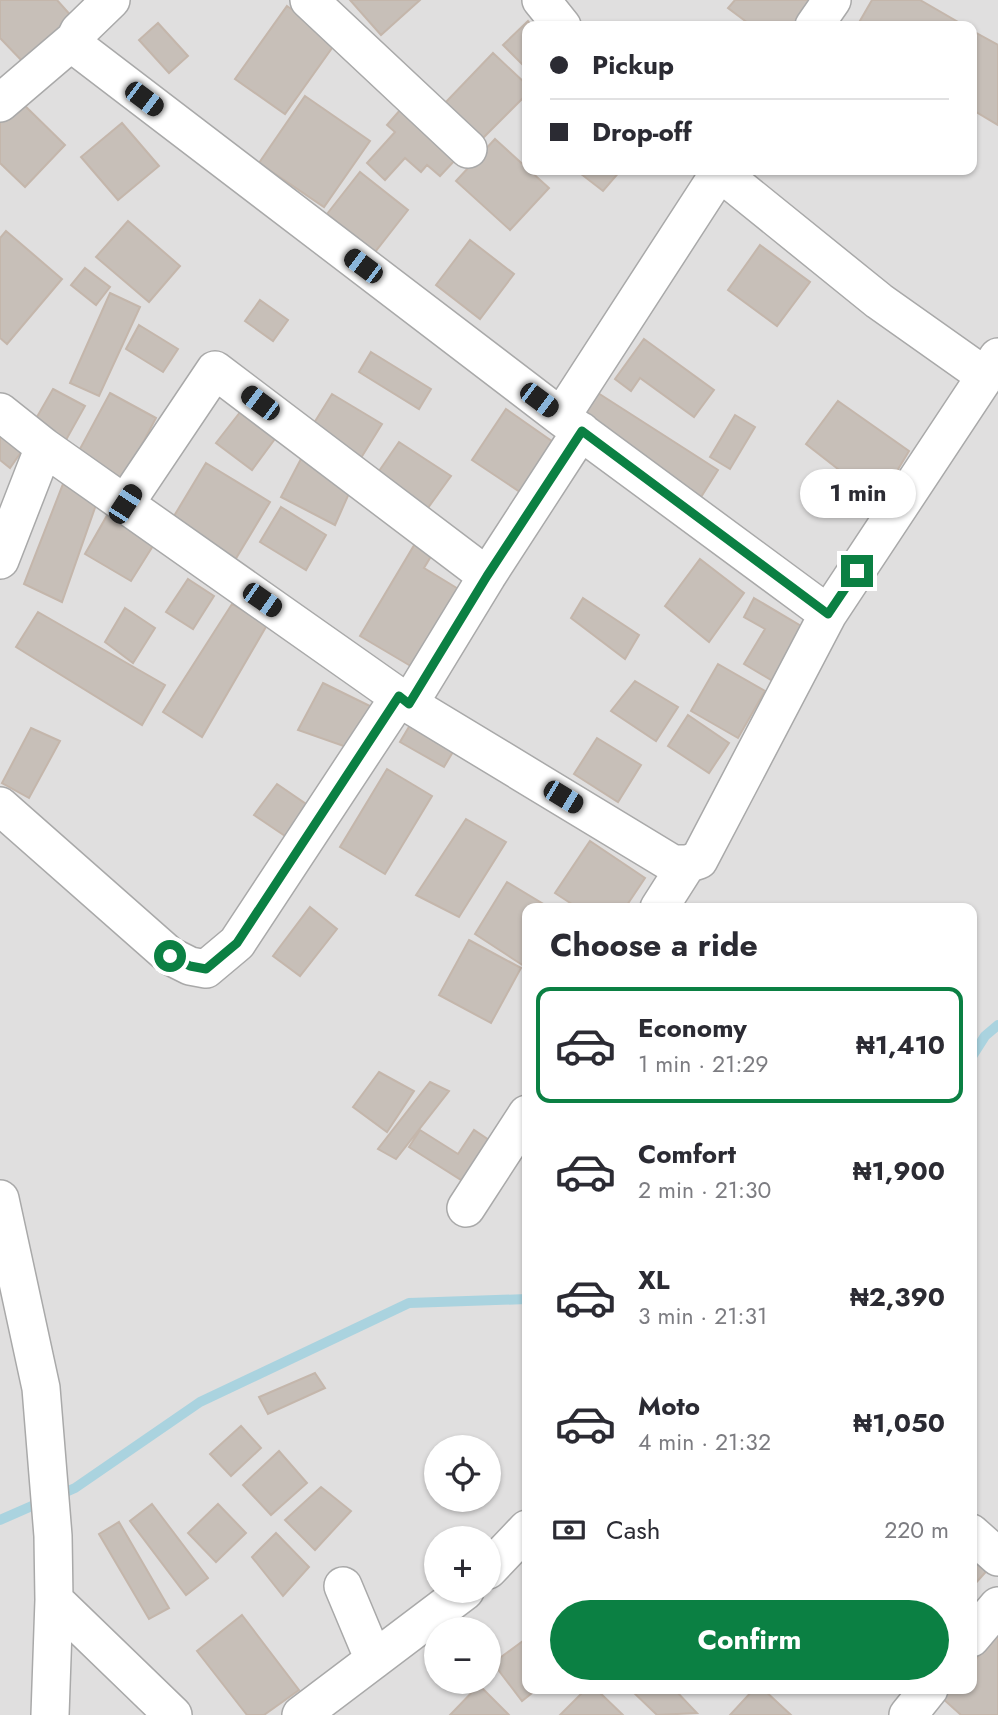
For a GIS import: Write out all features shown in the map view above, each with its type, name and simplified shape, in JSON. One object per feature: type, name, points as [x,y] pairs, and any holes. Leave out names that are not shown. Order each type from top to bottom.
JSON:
[{"type":"street","points":[[0,103],[75,39],[111,0]]},
{"type":"street","points":[[309,0],[468,149]]},
{"type":"street","points":[[541,0],[558,21]]},
{"type":"street","points":[[817,21],[832,0]]},
{"type":"street","points":[[75,39],[78,48],[571,424],[828,614]]},
{"type":"street","points":[[0,806],[170,956],[190,966],[206,969],[237,943],[487,576],[571,424],[717,175]]},
{"type":"street","points":[[0,412],[44,447],[404,700],[673,864],[687,864],[699,860],[828,614],[992,367],[880,301],[724,175]]},
{"type":"street","points":[[125,504],[215,370],[487,576]]},
{"type":"street","points":[[0,560],[44,447]]},
{"type":"street","points":[[662,903],[687,864]]},
{"type":"street","points":[[467,1208],[522,1122]]},
{"type":"street","points":[[0,1199],[41,1388],[53,1536],[51,1715]]},
{"type":"street","points":[[501,1556],[522,1534]]},
{"type":"street","points":[[977,1538],[998,1557]]},
{"type":"street","points":[[344,1586],[374,1660]]},
{"type":"street","points":[[54,1600],[173,1715]]},
{"type":"street","points":[[301,1715],[449,1603]]},
{"type":"street","points":[[977,1631],[998,1606]]},
{"type":"street","points":[[908,1715],[925,1694]]},
{"type":"shaded area","points":[[0,0],[998,0],[998,1715],[0,1715]]},
{"type":"building","points":[[0,0],[57,0],[73,18],[24,63],[0,38]]},
{"type":"building","points":[[350,0],[420,0],[381,35]]},
{"type":"building","points":[[735,0],[807,0],[818,9],[808,21],[745,21],[728,8]]},
{"type":"building","points":[[872,0],[920,0],[956,21],[860,21]]},
{"type":"building","points":[[287,6],[337,41],[285,114],[235,79]]},
{"type":"building","points":[[158,23],[188,56],[169,73],[139,40]]},
{"type":"building","points":[[522,27],[522,64],[503,45]]},
{"type":"building","points":[[977,33],[998,45],[998,125],[977,113]]},
{"type":"building","points":[[493,53],[522,80],[522,99],[482,139],[445,103]]},
{"type":"building","points":[[305,96],[370,141],[324,207],[259,163]]},
{"type":"building","points":[[19,100],[65,145],[25,187],[0,163],[0,119]]},
{"type":"building","points":[[401,109],[456,159],[440,176],[427,165],[421,172],[405,158],[385,180],[367,163],[395,132],[387,125]]},
{"type":"building","points":[[122,123],[159,166],[118,200],[81,157]]},
{"type":"building","points":[[495,139],[522,164],[522,175],[535,175],[549,188],[510,230],[456,181]]},
{"type":"building","points":[[360,172],[408,210],[375,252],[327,214]]},
{"type":"building","points":[[582,175],[617,175],[603,191]]},
{"type":"building","points":[[128,221],[180,266],[149,302],[96,257]]},
{"type":"building","points":[[6,231],[62,279],[7,344],[0,338],[0,238]]},
{"type":"building","points":[[470,240],[514,274],[480,319],[436,285]]},
{"type":"building","points":[[760,245],[810,282],[777,326],[728,290]]},
{"type":"building","points":[[85,268],[110,287],[96,305],[71,285]]},
{"type":"building","points":[[110,293],[140,307],[99,396],[70,383]]},
{"type":"building","points":[[260,300],[288,320],[273,341],[245,321]]},
{"type":"building","points":[[139,325],[178,349],[163,372],[126,349]]},
{"type":"building","points":[[644,339],[714,390],[694,417],[640,378],[631,391],[615,379]]},
{"type":"building","points":[[371,352],[431,389],[419,409],[359,372]]},
{"type":"building","points":[[53,389],[85,406],[66,440],[34,422]]},
{"type":"building","points":[[110,393],[156,418],[120,486],[74,460]]},
{"type":"building","points":[[598,393],[718,470],[701,497],[581,419]]},
{"type":"building","points":[[332,394],[382,424],[361,458],[311,428]]},
{"type":"building","points":[[838,401],[909,451],[879,501],[806,444]]},
{"type":"building","points":[[245,406],[280,432],[252,470],[216,443]]},
{"type":"building","points":[[506,409],[556,444],[523,494],[472,460]]},
{"type":"building","points":[[735,415],[755,427],[730,469],[710,457]]},
{"type":"building","points":[[0,430],[24,448],[10,468],[0,460]]},
{"type":"building","points":[[399,442],[451,476],[425,512],[377,474]]},
{"type":"building","points":[[301,459],[351,489],[335,525],[281,497]]},
{"type":"building","points":[[206,463],[270,502],[235,560],[171,521]]},
{"type":"building","points":[[63,484],[97,502],[62,602],[24,584]]},
{"type":"building","points":[[281,507],[326,535],[306,570],[260,542]]},
{"type":"building","points":[[109,512],[156,541],[131,581],[85,554]]},
{"type":"building","points":[[419,537],[436,548],[424,568],[460,590],[414,668],[360,636]]},
{"type":"building","points":[[700,559],[744,593],[709,642],[665,606]]},
{"type":"building","points":[[188,579],[214,596],[193,629],[166,612]]},
{"type":"building","points":[[583,598],[639,635],[625,659],[571,618]]},
{"type":"building","points":[[754,598],[813,633],[781,686],[744,664],[765,629],[744,617]]},
{"type":"building","points":[[232,604],[267,625],[202,737],[163,712]]},
{"type":"building","points":[[125,608],[155,628],[133,663],[105,642]]},
{"type":"building","points":[[38,612],[165,685],[142,725],[16,647]]},
{"type":"building","points":[[718,664],[765,691],[738,738],[691,711]]},
{"type":"building","points":[[635,681],[678,707],[656,741],[611,711]]},
{"type":"building","points":[[323,683],[374,708],[355,750],[298,730]]},
{"type":"building","points":[[688,715],[729,743],[709,773],[668,746]]},
{"type":"building","points":[[413,720],[457,745],[444,767],[400,742]]},
{"type":"building","points":[[31,728],[60,741],[29,798],[2,783]]},
{"type":"building","points":[[597,738],[641,765],[618,802],[574,774]]},
{"type":"building","points":[[387,769],[432,796],[385,874],[340,847]]},
{"type":"building","points":[[277,784],[309,806],[285,836],[254,815]]},
{"type":"building","points":[[466,819],[506,842],[459,917],[416,895]]},
{"type":"building","points":[[590,841],[645,878],[628,903],[570,903],[555,893]]},
{"type":"building","points":[[507,882],[542,903],[522,903],[522,965],[475,934]]},
{"type":"building","points":[[310,907],[337,929],[300,976],[273,956]]},
{"type":"building","points":[[469,940],[521,968],[491,1023],[439,995]]},
{"type":"building","points":[[379,1072],[414,1091],[387,1132],[353,1107]]},
{"type":"building","points":[[430,1082],[449,1091],[396,1159],[378,1149]]},
{"type":"building","points":[[420,1130],[458,1154],[474,1130],[495,1144],[469,1185],[409,1147]]},
{"type":"building","points":[[315,1373],[325,1388],[268,1414],[259,1397]]},
{"type":"building","points":[[241,1426],[261,1448],[231,1476],[210,1454]]},
{"type":"building","points":[[279,1451],[307,1483],[271,1515],[243,1485]]},
{"type":"building","points":[[321,1487],[351,1511],[315,1550],[285,1520]]},
{"type":"building","points":[[152,1504],[208,1578],[186,1595],[130,1521]]},
{"type":"building","points":[[218,1504],[246,1533],[216,1562],[188,1533]]},
{"type":"building","points":[[119,1522],[169,1608],[149,1619],[99,1534]]},
{"type":"building","points":[[276,1533],[309,1567],[283,1596],[252,1557]]},
{"type":"building","points":[[977,1551],[992,1565],[977,1582]]},
{"type":"building","points":[[242,1615],[299,1690],[264,1715],[247,1715],[197,1651]]},
{"type":"building","points":[[998,1635],[998,1715],[961,1715],[941,1697],[944,1694],[977,1694],[977,1658]]},
{"type":"building","points":[[522,1642],[522,1694],[531,1694],[522,1701],[501,1673],[501,1657]]},
{"type":"building","points":[[470,1694],[488,1694],[509,1715],[450,1715]]},
{"type":"building","points":[[581,1694],[601,1694],[623,1715],[560,1715]]},
{"type":"building","points":[[635,1694],[679,1694],[697,1713],[657,1715]]},
{"type":"building","points":[[749,1694],[768,1694],[791,1715],[730,1715]]},
{"type":"waterway","points":[[977,1049],[985,1036],[998,1025]]},
{"type":"waterway","points":[[59,1495],[75,1488],[200,1402],[409,1303],[522,1299]]},
{"type":"waterway","points":[[0,1520],[41,1502]]},
{"type":"route","points":[[170,956],[190,966],[206,969],[237,943],[399,696],[409,704],[487,576],[582,431],[828,614],[857,571]]}]
